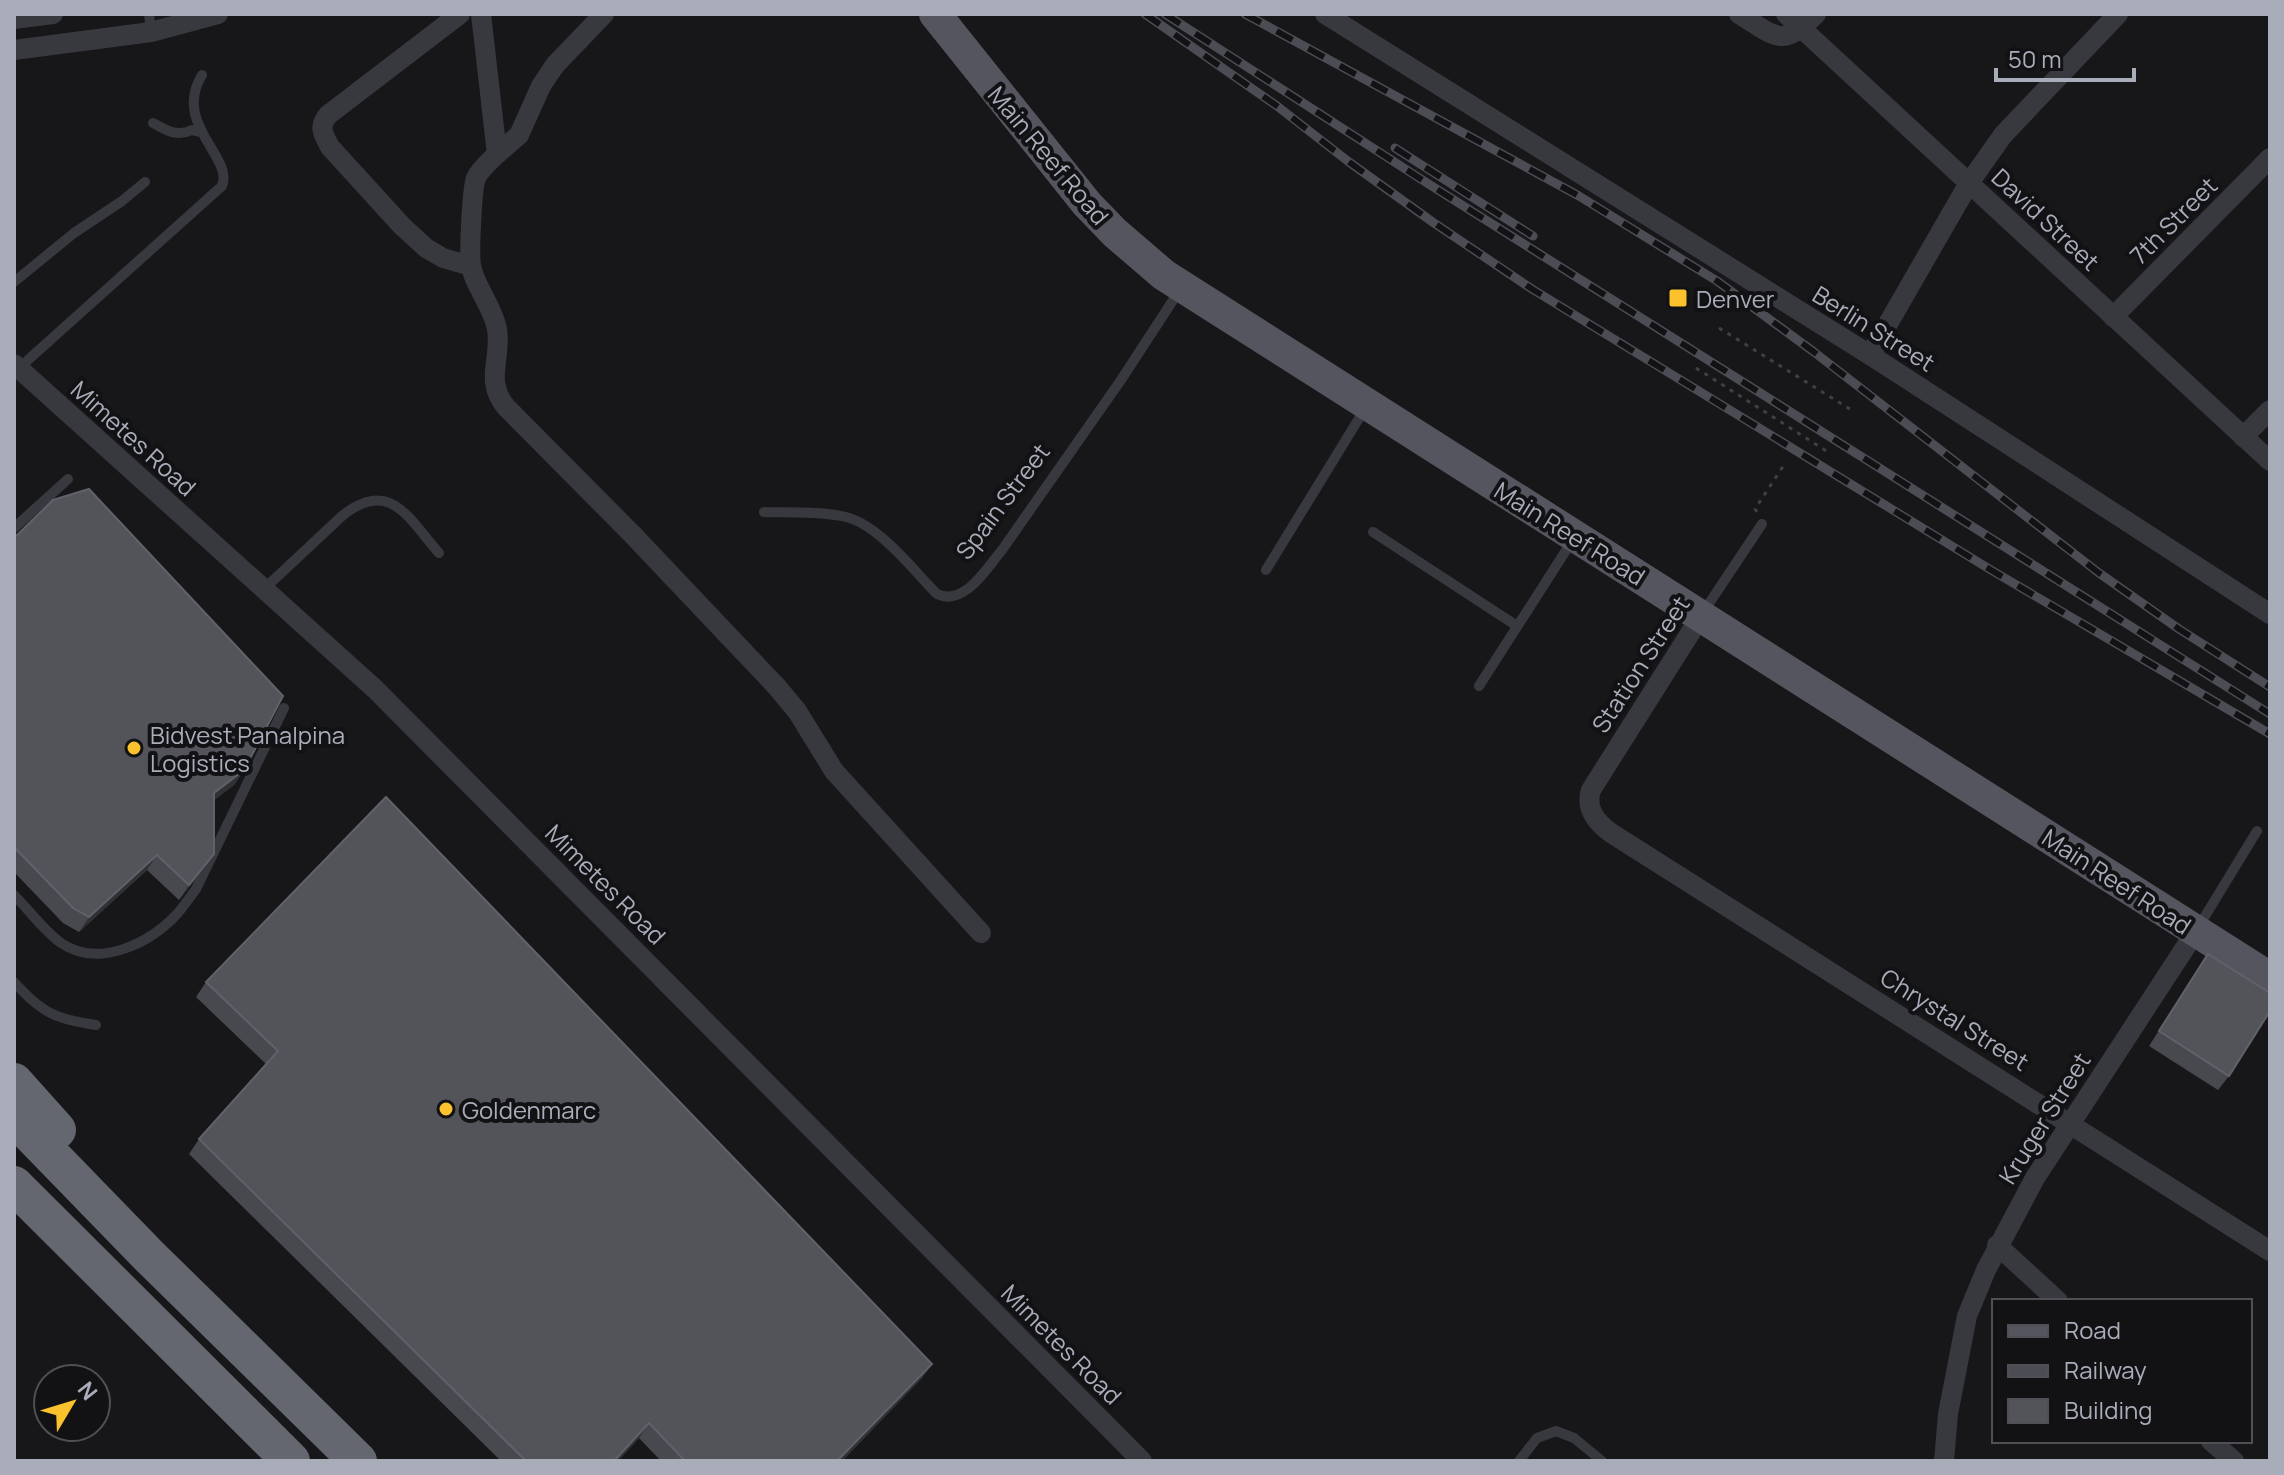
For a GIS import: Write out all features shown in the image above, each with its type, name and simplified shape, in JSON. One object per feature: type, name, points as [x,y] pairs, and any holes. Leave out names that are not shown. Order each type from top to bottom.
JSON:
[{"type":"highway","points":[[14,1082],[119,1199],[255,1361]]},
{"type":"highway","points":[[14,1117],[148,1255],[358,1461]]},
{"type":"highway","points":[[14,1185],[291,1461]]},
{"type":"main road","name":"Main Reef Road","points":[[935,14],[1087,204],[1142,257],[1181,287],[2270,978]]},
{"type":"street","points":[[14,19],[53,14]]},
{"type":"street","points":[[14,50],[150,23],[218,14]]},
{"type":"street","points":[[460,14],[328,115],[321,132],[330,147],[402,226],[434,253],[471,266]]},
{"type":"street","points":[[481,14],[497,154]]},
{"type":"street","points":[[604,14],[555,65],[536,95],[519,135],[477,175],[471,266],[497,326],[495,388],[501,400],[777,687],[810,730],[834,771],[981,933]]},
{"type":"street","name":"Berlin Street","points":[[1325,14],[1348,20],[2270,614]]},
{"type":"street","points":[[1739,14],[1778,36],[1790,35],[1809,21]]},
{"type":"street","name":"David Street","points":[[1786,14],[1809,21],[1969,183],[2270,461]]},
{"type":"street","points":[[1870,355],[1969,183],[2003,135],[2118,14]]},
{"type":"street","name":"7th Street","points":[[2113,317],[2270,158]]},
{"type":"street","name":"Mimetes Road","points":[[15,368],[375,689],[1142,1461]]},
{"type":"street","points":[[2243,437],[2270,410]]},
{"type":"street","name":"Station Street","points":[[1611,833],[1595,819],[1590,809],[1588,800],[1591,790],[1701,616]]},
{"type":"street","name":"Chrystal Street","points":[[1611,833],[2270,1251]]},
{"type":"street","name":"Kruger Street","points":[[1944,1461],[1948,1414],[1967,1316],[1997,1245],[2035,1178],[2196,931]]},
{"type":"street","points":[[1997,1245],[2056,1299]]},
{"type":"street","points":[[2213,1443],[2234,1461]]},
{"type":"lane","points":[[15,368],[222,186],[224,173],[201,132],[193,95],[202,75]]},
{"type":"lane","points":[[153,123],[171,133],[201,132]]},
{"type":"lane","points":[[14,282],[74,233],[145,182]]},
{"type":"lane","name":"Spain Street","points":[[764,512],[846,517],[875,532],[937,594],[948,598],[957,596],[985,570],[1011,538],[1121,380],[1181,287]]},
{"type":"lane","points":[[1266,570],[1367,405]]},
{"type":"lane","points":[[14,528],[68,479]]},
{"type":"lane","points":[[264,589],[342,516],[369,500],[380,499],[396,504],[439,553]]},
{"type":"lane","name":"Station Street","points":[[1701,616],[1762,524]]},
{"type":"lane","points":[[1373,532],[1517,626]]},
{"type":"lane","points":[[1479,686],[1575,537]]},
{"type":"lane","points":[[14,895],[60,942],[77,951],[109,954],[149,936],[177,914],[196,889],[284,708]]},
{"type":"lane","name":"Kruger Street","points":[[2196,931],[2257,831]]},
{"type":"lane","points":[[14,982],[32,1002],[63,1020],[96,1025]]},
{"type":"lane","points":[[1519,1461],[1537,1438],[1556,1431],[1574,1438],[1602,1461]]},
{"type":"path","points":[[1719,328],[1853,411]]},
{"type":"path","points":[[1696,368],[1828,452]]},
{"type":"path","points":[[1762,524],[1755,509],[1784,465]]},
{"type":"building","name":"Bidvest Panalpina Logistics","points":[[89,489],[283,696],[244,770],[214,793],[214,854],[189,885],[157,855],[89,917],[73,908],[14,847],[14,538],[53,500]]},
{"type":"building","name":"Goldenmarc","points":[[386,797],[932,1364],[837,1461],[685,1461],[649,1423],[614,1461],[526,1461],[199,1139],[278,1051],[206,982]]},
{"type":"building","points":[[2208,954],[2270,993],[2270,1011],[2229,1076],[2159,1031]]},
{"type":"railway","points":[[1145,14],[1277,106],[1434,223],[1532,289],[1991,570],[2270,734]]},
{"type":"railway","points":[[1165,14],[1427,183],[2270,714]]},
{"type":"railway","points":[[1245,14],[1579,196],[1717,281],[1814,352],[2099,573],[2270,687]]},
{"type":"railway","points":[[1395,148],[1533,236]]},
{"type":"place","name":"Denver","points":[[1678,298]]},
{"type":"place","name":"Bidvest Panalpina Logistics","points":[[134,748]]},
{"type":"place","name":"Goldenmarc","points":[[446,1109]]}]
